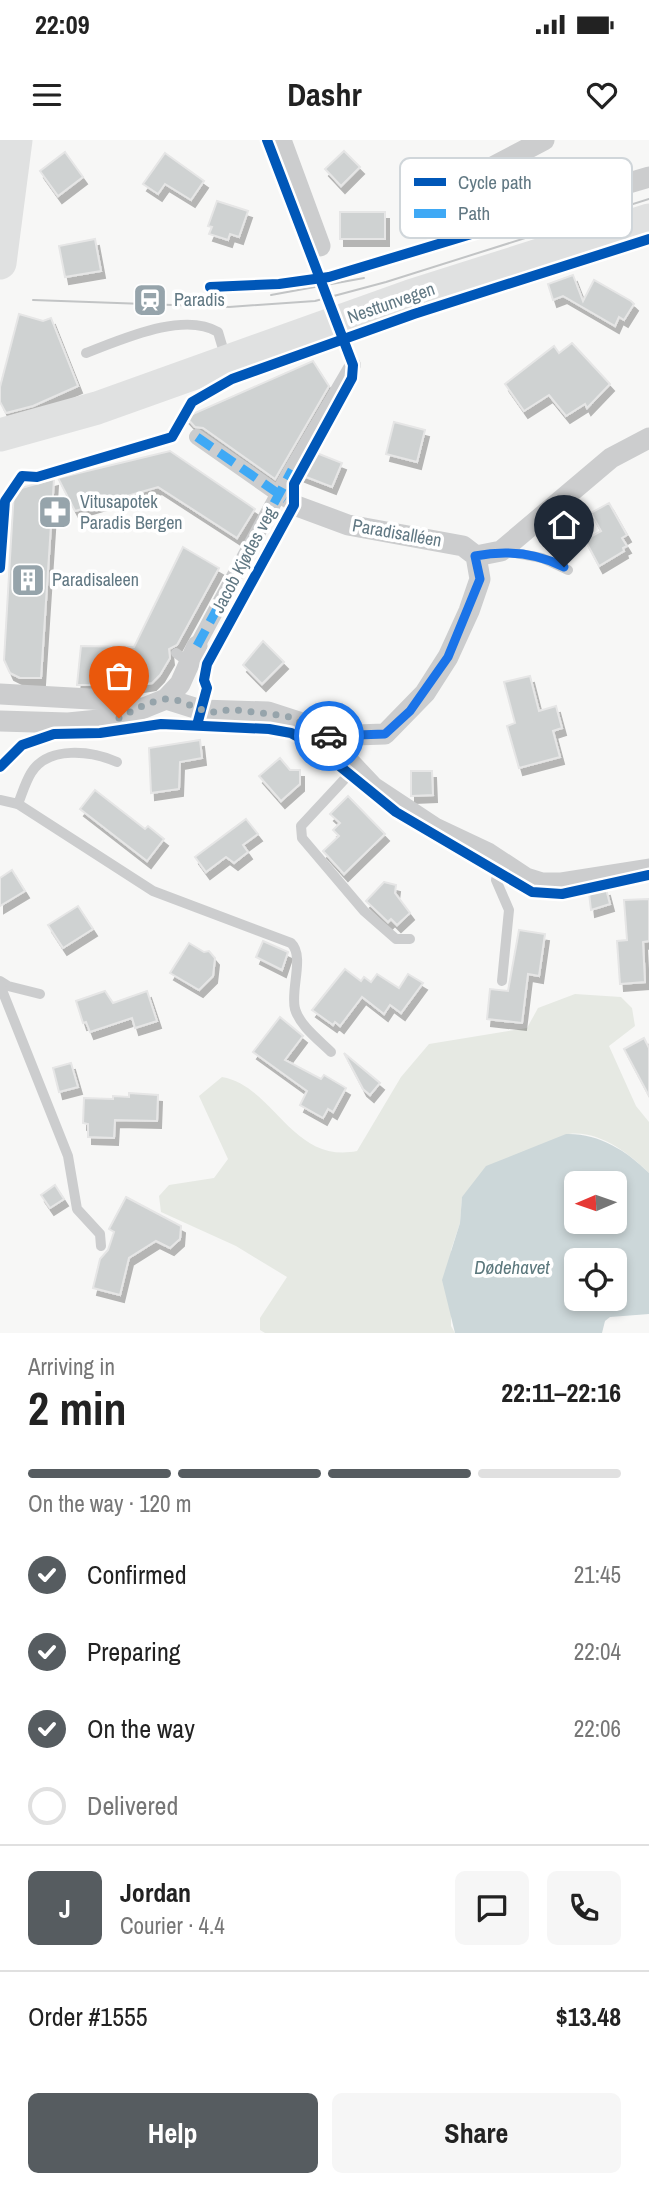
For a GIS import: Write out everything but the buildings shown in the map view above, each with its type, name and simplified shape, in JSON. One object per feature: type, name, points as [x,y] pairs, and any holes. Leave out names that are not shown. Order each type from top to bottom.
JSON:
[{"type":"main road","points":[[0,263],[16,140]]},
{"type":"main road","name":"Nesttunvegen","points":[[632,225],[649,220]]},
{"type":"main road","name":"Nesttunvegen","points":[[0,435],[97,408],[226,361],[590,238]]},
{"type":"main road","name":"Nesttunvegen","points":[[0,459],[74,425],[97,408]]},
{"type":"street","points":[[281,140],[320,246]]},
{"type":"street","points":[[510,158],[544,140]]},
{"type":"street","points":[[632,182],[649,177]]},
{"type":"street","name":"Jacob Kjødes veg","points":[[173,691],[187,654],[287,499],[354,365]]},
{"type":"street","name":"Paradisalléen","points":[[197,437],[287,499],[373,531],[450,542],[463,546],[475,556]]},
{"type":"street","points":[[325,736],[385,734],[410,711],[448,657],[480,579],[475,556],[501,551],[611,458],[649,438]]},
{"type":"street","points":[[0,721],[95,722],[119,718],[173,691],[222,702],[229,709],[287,716],[325,736],[354,769],[406,809],[526,878],[542,883],[582,881],[649,869]]},
{"type":"street","points":[[0,694],[126,701],[138,708]]},
{"type":"lane","points":[[86,353],[163,327],[202,326],[218,332],[226,361]]},
{"type":"lane","points":[[501,551],[540,557],[568,570]]},
{"type":"lane","points":[[18,804],[31,773],[46,759],[90,753],[117,762]]},
{"type":"lane","points":[[354,769],[301,826],[302,838],[364,911],[396,939],[411,939]]},
{"type":"lane","points":[[0,800],[18,804],[153,891],[291,943],[297,954],[293,989],[295,1010],[331,1052]]},
{"type":"lane","points":[[501,862],[496,880],[509,910],[502,981]]},
{"type":"lane","points":[[0,983],[40,994]]},
{"type":"lane","points":[[0,983],[68,1156],[77,1209],[100,1234],[101,1246]]},
{"type":"shaded area","points":[[575,994],[621,997],[632,1008],[635,1026],[609,1046],[636,1106],[649,1122],[649,1173],[623,1151],[602,1139],[569,1134],[533,1151],[462,1197],[460,1223],[451,1250],[451,1326],[455,1333],[265,1333],[260,1330],[260,1318],[287,1277],[236,1246],[161,1212],[159,1196],[169,1185],[214,1178],[228,1159],[199,1096],[222,1077],[240,1083],[256,1094],[299,1136],[316,1146],[335,1152],[357,1151],[401,1077],[429,1044],[527,1028],[538,1008]]},
{"type":"water","name":"Dødehavet","points":[[566,1134],[589,1136],[621,1150],[649,1173],[649,1314],[610,1317],[605,1321],[602,1333],[455,1333],[442,1280],[460,1223],[462,1197],[486,1166]]},
{"type":"tram line","points":[[632,204],[649,199]]},
{"type":"tram line","points":[[33,300],[229,307],[315,301],[386,282],[525,238]]},
{"type":"tram line","points":[[271,295],[364,278]]},
{"type":"marked path","points":[[197,437],[286,499]]},
{"type":"marked path","points":[[197,646],[292,470]]},
{"type":"cycle path","points":[[197,725],[207,688],[204,680],[207,664],[294,505],[294,484],[352,378],[353,365],[267,140]]},
{"type":"cycle path","points":[[210,287],[279,284],[329,277],[458,238]]},
{"type":"cycle path","points":[[0,568],[5,501],[22,476],[37,477],[172,437],[192,402],[232,379],[414,314],[649,239]]},
{"type":"cycle path","points":[[0,767],[22,745],[54,734],[100,733],[161,724],[269,729],[291,733],[315,746],[396,812],[532,892],[562,894],[649,875]]},
{"type":"way so far","points":[[119,718],[138,708],[166,699],[201,710],[221,712],[229,709],[287,716],[329,736]]},
{"type":"place","name":"Paradis","points":[[150,300]]},
{"type":"place","name":"Vitusapotek Paradis Bergen","points":[[55,512]]},
{"type":"place","name":"Paradisaleen","points":[[28,580]]},
{"type":"route","points":[[329,736],[368,737],[385,734],[425,693],[448,657],[469,611],[480,579],[475,556],[501,551],[548,559],[564,567]]}]
